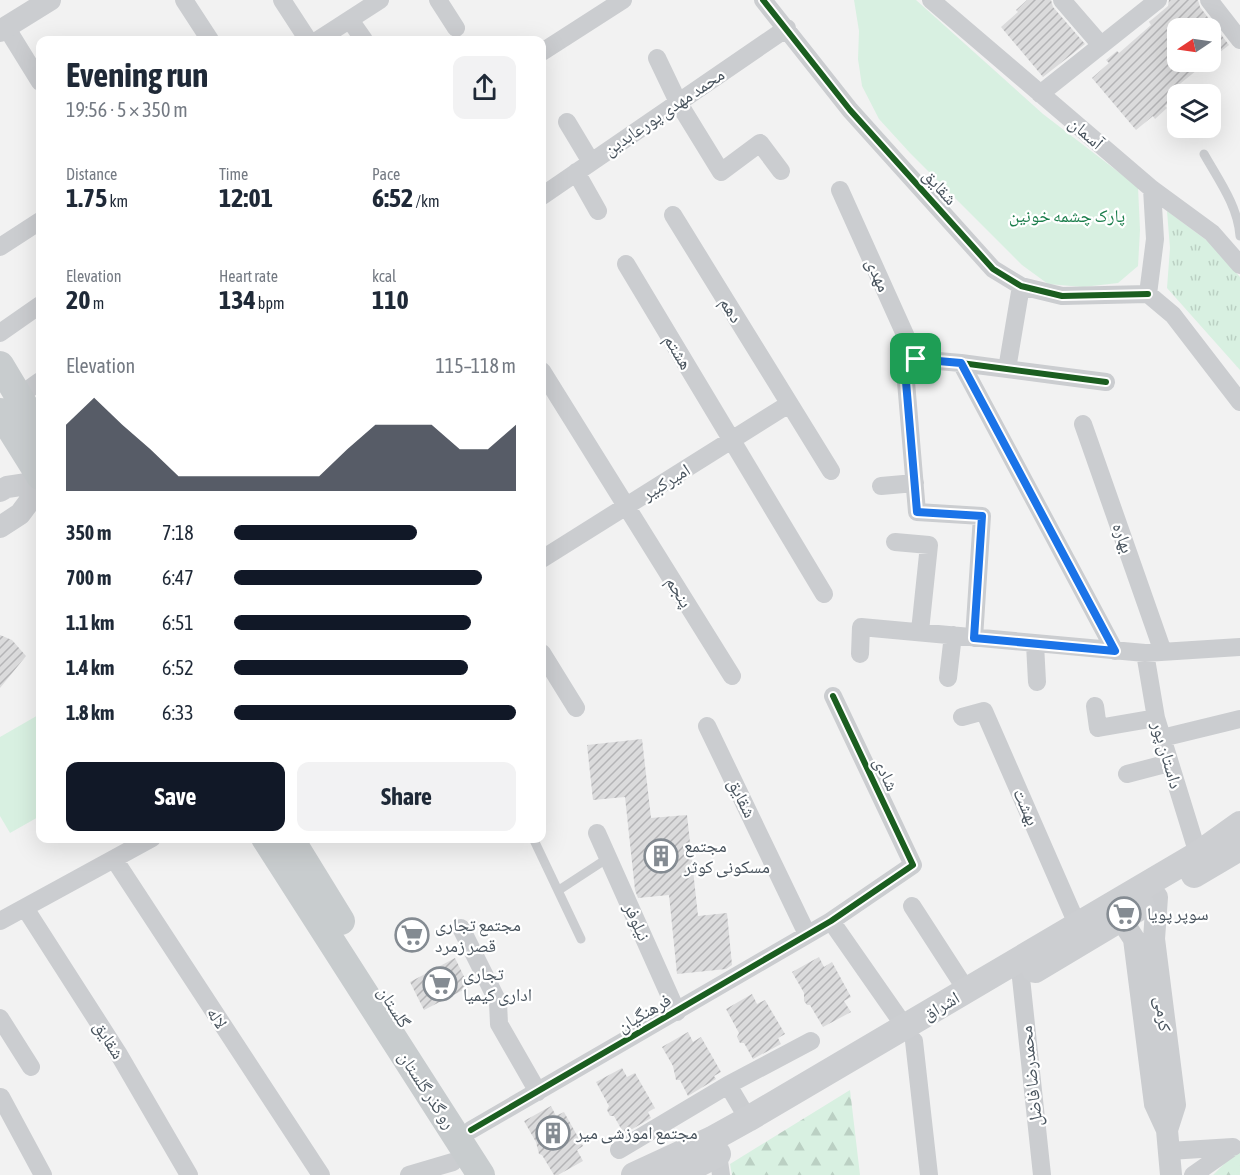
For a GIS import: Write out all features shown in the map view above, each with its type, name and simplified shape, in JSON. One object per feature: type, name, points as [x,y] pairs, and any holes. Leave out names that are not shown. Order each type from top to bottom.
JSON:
[{"type":"main road","points":[[0,365],[29,410],[36,452]]},
{"type":"main road","name":"اشراق","points":[[678,1175],[720,1165],[967,991],[1197,854],[1240,824]]},
{"type":"main road","points":[[268,843],[353,975],[456,1168]]},
{"type":"main road","name":"گلستان","points":[[293,843],[498,1175]]},
{"type":"main road","name":"اشراق","points":[[634,1175],[712,1139],[909,1034],[1021,978],[1240,848]]},
{"type":"main road","name":"رو گذر گلستان","points":[[353,975],[481,1175]]},
{"type":"street","points":[[36,76],[3,29],[50,0]]},
{"type":"street","points":[[184,0],[207,36]]},
{"type":"street","points":[[282,0],[305,36]]},
{"type":"street","points":[[324,36],[380,0]]},
{"type":"street","points":[[438,0],[456,28]]},
{"type":"street","points":[[546,49],[623,0]]},
{"type":"street","name":"شقایق","points":[[763,0],[850,110],[993,269],[1021,286],[1062,296],[1148,294]]},
{"type":"street","name":"آسمان","points":[[931,0],[1152,189],[1212,233],[1240,265]]},
{"type":"street","points":[[1062,0],[1100,44]]},
{"type":"street","points":[[1040,94],[1158,0]]},
{"type":"street","points":[[1209,0],[1240,40]]},
{"type":"street","points":[[350,20],[361,36]]},
{"type":"street","name":"محمد مهدی پورعابدین","points":[[546,193],[787,28]]},
{"type":"street","points":[[657,58],[678,102],[721,172],[760,143],[781,171]]},
{"type":"street","points":[[567,123],[598,211]]},
{"type":"street","points":[[1152,189],[1155,239],[1148,294],[1173,315],[1240,402]]},
{"type":"street","name":"مهدی","points":[[840,190],[916,359]]},
{"type":"street","name":"دهم","points":[[673,215],[831,471]]},
{"type":"street","points":[[0,247],[36,224]]},
{"type":"street","name":"هشتم","points":[[626,264],[824,594]]},
{"type":"street","points":[[1007,369],[1021,286]]},
{"type":"street","points":[[0,333],[36,308]]},
{"type":"street","points":[[974,638],[982,516],[917,512],[904,358],[1106,382]]},
{"type":"street","points":[[961,363],[1115,651]]},
{"type":"street","name":"پنجم","points":[[546,377],[732,676]]},
{"type":"street","name":"امیرکبیر","points":[[546,557],[789,404]]},
{"type":"street","name":"بهاره","points":[[1083,424],[1154,652]]},
{"type":"street","points":[[881,486],[915,483]]},
{"type":"street","points":[[0,491],[7,486],[36,485]]},
{"type":"street","points":[[0,527],[20,514],[36,491]]},
{"type":"street","points":[[895,542],[929,544],[920,631]]},
{"type":"street","points":[[860,654],[861,627],[1115,651],[1154,652],[1240,647]]},
{"type":"street","points":[[948,678],[953,635]]},
{"type":"street","points":[[1035,644],[1037,682]]},
{"type":"street","name":"داستان پور","points":[[1154,652],[1156,718],[1197,854]]},
{"type":"street","points":[[546,659],[576,708]]},
{"type":"street","name":"شادی","points":[[833,696],[913,865]]},
{"type":"street","points":[[1095,706],[1098,728],[1156,718]]},
{"type":"street","name":"بهشت","points":[[962,717],[984,711],[1077,924]]},
{"type":"street","points":[[1162,738],[1240,719]]},
{"type":"street","name":"شقایق","points":[[708,726],[807,934]]},
{"type":"street","points":[[1127,774],[1169,763]]},
{"type":"street","name":"نیلوفر","points":[[597,833],[677,1012]]},
{"type":"street","points":[[0,921],[143,843]]},
{"type":"street","name":"لاله","points":[[114,859],[321,1175]]},
{"type":"street","name":"فرهنگیان","points":[[471,1130],[831,921],[913,865]]},
{"type":"street","name":"کرمی","points":[[1157,897],[1154,939],[1175,1105],[1168,1141]]},
{"type":"street","points":[[912,906],[967,991]]},
{"type":"street","name":"شقایق","points":[[25,908],[118,1053],[189,1175]]},
{"type":"street","name":"کرمی","points":[[1120,919],[1134,939],[1155,1104],[1168,1141],[1171,1175]]},
{"type":"street","points":[[831,921],[909,1034],[929,1175]]},
{"type":"street","points":[[461,928],[498,1002],[499,1024],[538,1092]]},
{"type":"street","name":"محمدرضا فاضل","points":[[1021,978],[1042,1175]]},
{"type":"street","points":[[0,1018],[31,1067]]},
{"type":"street","points":[[619,1150],[728,1085],[811,1041]]},
{"type":"street","points":[[728,1085],[748,1119]]},
{"type":"street","points":[[1,1097],[43,1175]]},
{"type":"street","points":[[1168,1141],[1236,1145]]},
{"type":"street","points":[[1193,1175],[1236,1145]]},
{"type":"street","points":[[409,1175],[456,1168]]},
{"type":"lane","points":[[1204,154],[1231,202],[1240,227],[1240,236]]},
{"type":"lane","points":[[536,843],[581,939]]},
{"type":"lane","points":[[559,890],[608,858]]},
{"type":"green space","name":"پارک چشمه خونین","points":[[854,0],[916,0],[1043,114],[1138,187],[1140,230],[1138,266],[1118,283],[1083,287],[1048,284],[1022,265],[879,119],[862,86],[858,59],[859,31]]},
{"type":"green space","points":[[1167,211],[1209,242],[1240,277],[1240,370],[1167,288],[1170,248]]},
{"type":"green space","points":[[36,716],[36,818],[10,833],[0,816],[0,737]]},
{"type":"green space","points":[[850,1090],[860,1175],[732,1175],[730,1164]]},
{"type":"green space","points":[[1240,1152],[1240,1175],[1213,1175],[1231,1157]]},
{"type":"building","points":[[1027,0],[1051,0],[1053,7],[1085,44],[1043,77],[1001,27],[1018,12],[1016,10]]},
{"type":"building","points":[[1169,0],[1198,0],[1208,18],[1167,18],[1167,72],[1195,72],[1180,84],[1167,84],[1167,104],[1165,106],[1167,108],[1155,119],[1153,116],[1136,130],[1092,78],[1109,63],[1106,60],[1117,51],[1119,53],[1151,25],[1149,22],[1168,6]]},
{"type":"building","points":[[1221,35],[1229,45],[1221,51]]},
{"type":"building","points":[[0,635],[12,640],[26,656],[0,688]]},
{"type":"building","points":[[642,739],[651,818],[687,815],[698,916],[727,913],[732,965],[726,969],[677,974],[669,895],[638,898],[635,890],[625,797],[593,800],[587,745]]},
{"type":"building","points":[[819,957],[824,967],[832,962],[851,997],[844,1001],[851,1012],[823,1027],[810,1005],[804,1001],[804,993],[792,972]]},
{"type":"building","name":"تجاری اداری کیمیا","points":[[455,958],[469,987],[424,1010],[410,982]]},
{"type":"building","points":[[752,994],[757,1004],[765,1000],[785,1034],[778,1038],[781,1044],[753,1059],[744,1043],[740,1043],[737,1037],[739,1033],[726,1009]]},
{"type":"building","points":[[688,1032],[693,1042],[701,1037],[721,1072],[714,1076],[716,1079],[688,1096],[680,1080],[676,1080],[673,1066],[662,1047]]},
{"type":"building","points":[[622,1068],[627,1077],[635,1073],[655,1108],[648,1112],[651,1118],[624,1134],[614,1116],[610,1116],[607,1110],[609,1106],[596,1082]]},
{"type":"building","name":"مجتمع اموزشی میر","points":[[551,1106],[556,1116],[564,1112],[583,1146],[577,1150],[583,1161],[558,1175],[554,1175],[542,1155],[539,1154],[536,1142],[524,1121]]},
{"type":"cycle path","points":[[763,0],[850,110],[993,269],[1021,286],[1062,296],[1148,294]]},
{"type":"cycle path","points":[[974,638],[982,516],[917,512],[904,358],[1106,382]]},
{"type":"cycle path","points":[[471,1130],[831,921],[913,865],[833,696]]},
{"type":"place","name":"مجتمع مسکونی کوثر","points":[[661,856]]},
{"type":"place","name":"سوپر پویا","points":[[1124,914]]},
{"type":"place","name":"مجتمع تجاری قصر زمرد","points":[[412,935]]},
{"type":"place","name":"تجاری اداری کیمیا","points":[[440,984]]},
{"type":"place","name":"مجتمع اموزشی میر","points":[[553,1133]]},
{"type":"route","points":[[904,358],[916,359],[961,363],[1115,651],[974,638],[982,516],[917,512],[904,358]]}]
